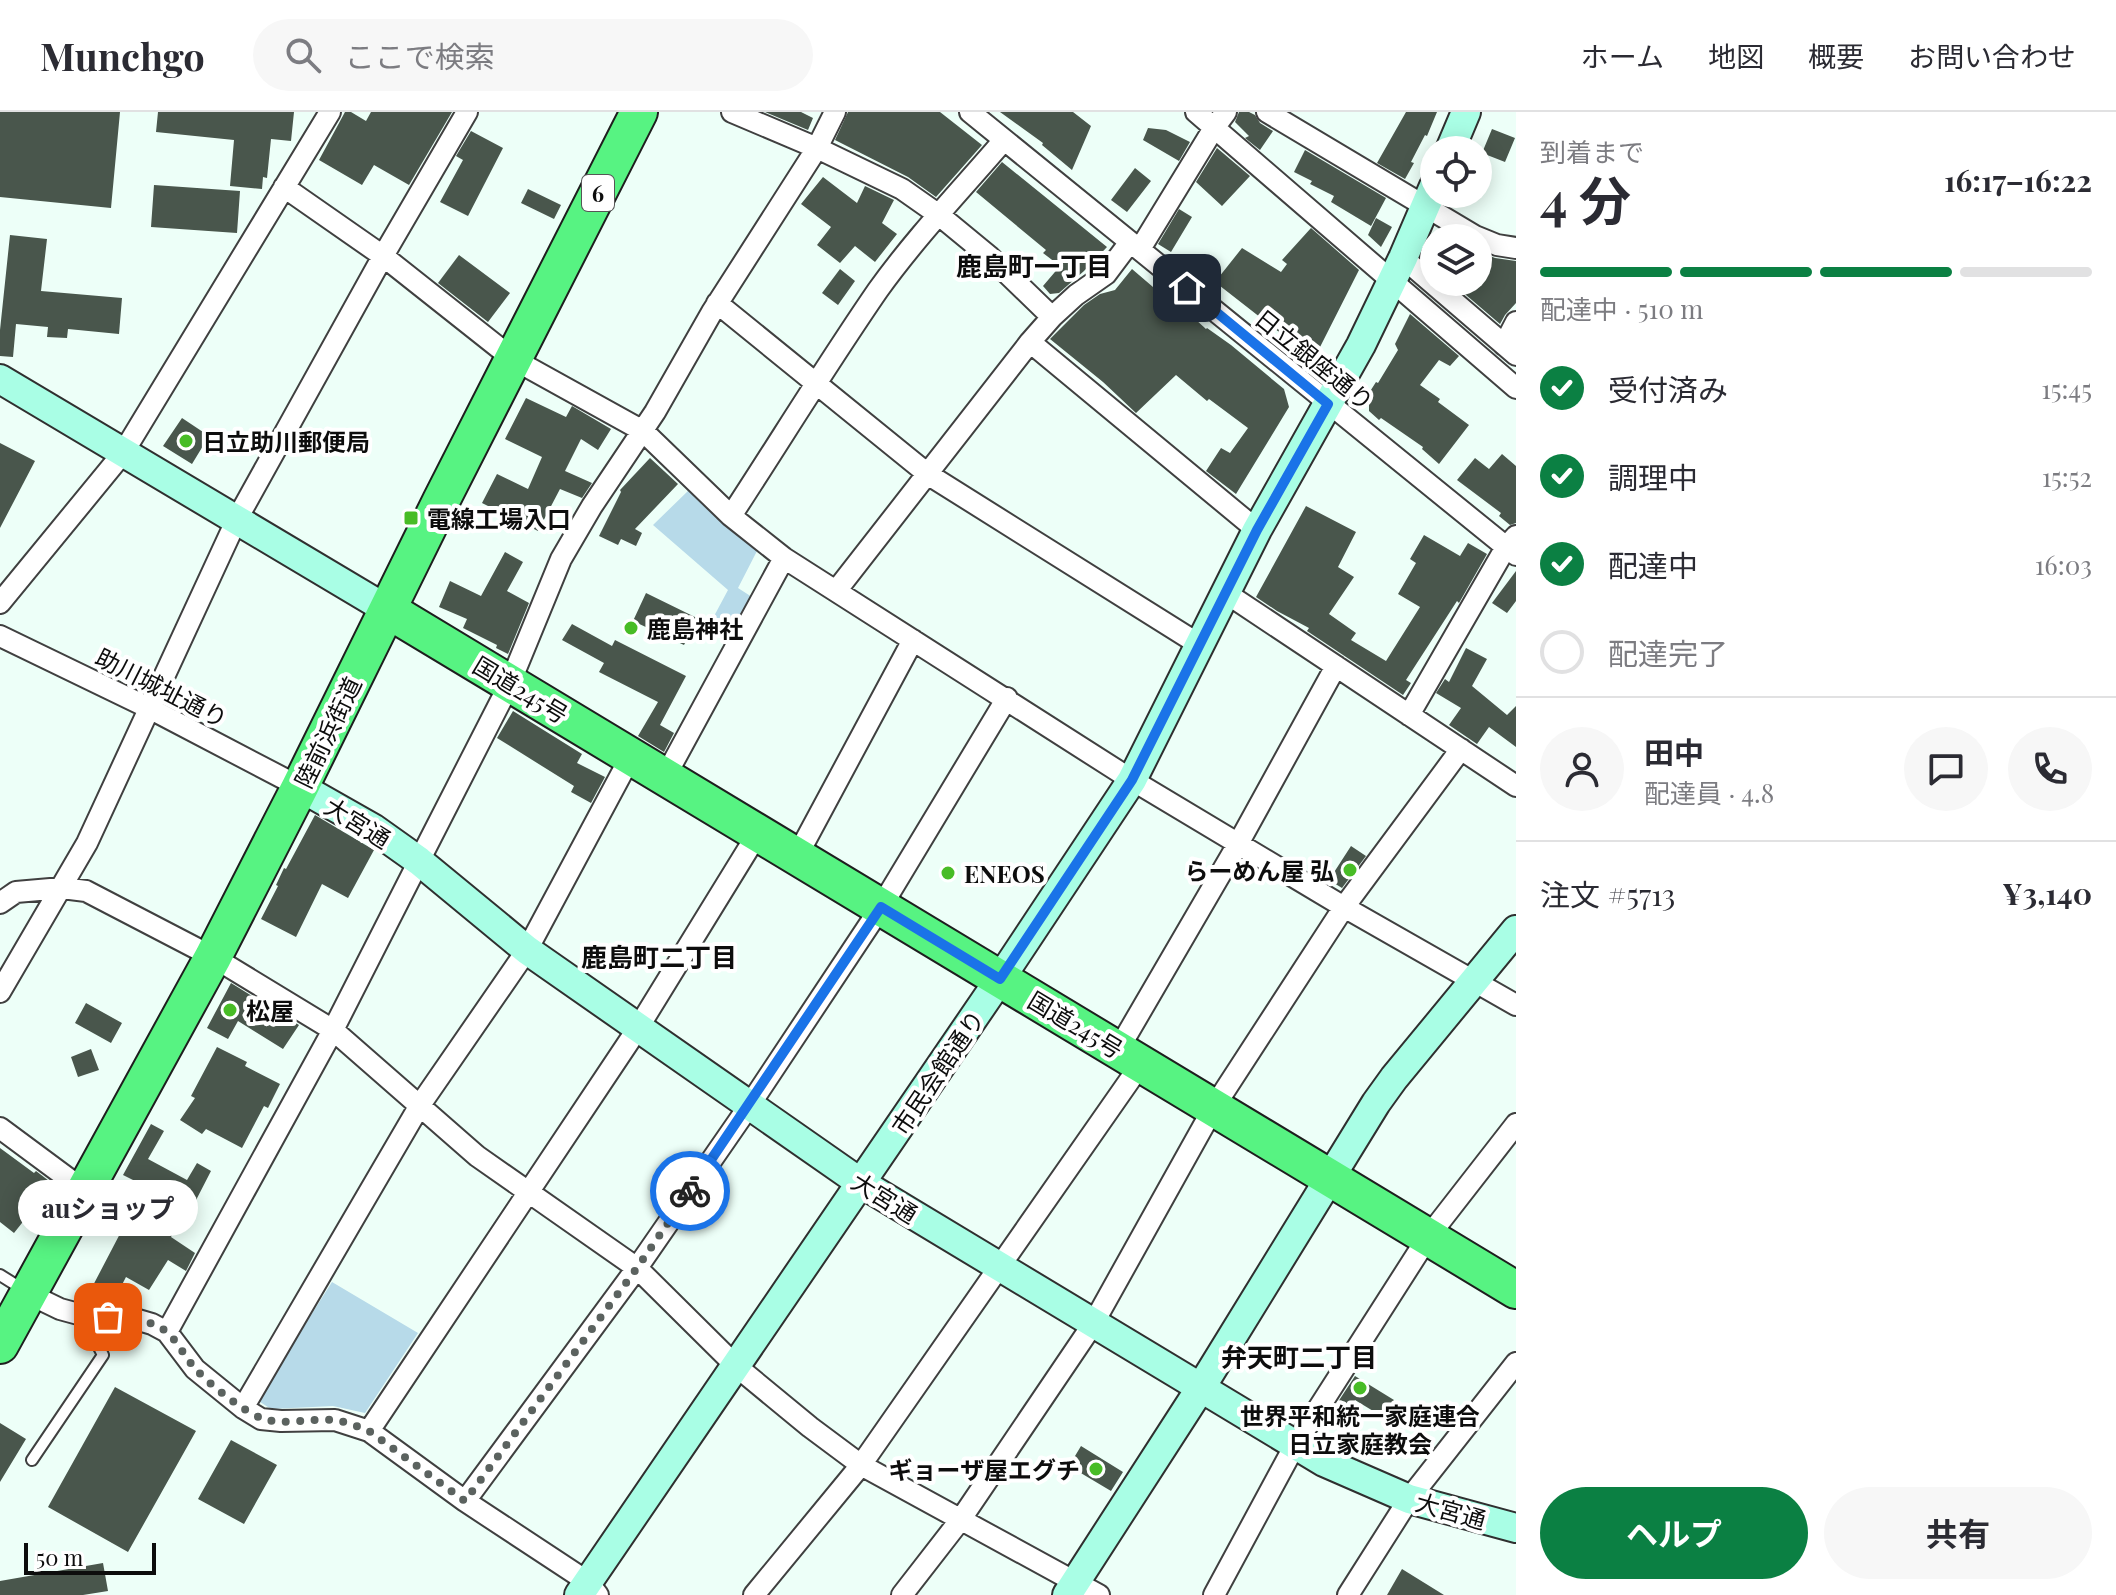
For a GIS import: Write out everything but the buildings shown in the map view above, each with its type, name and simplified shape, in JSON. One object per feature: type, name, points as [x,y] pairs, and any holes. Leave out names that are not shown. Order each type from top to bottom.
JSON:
[{"type":"highway","name":"陸前浜街道","points":[[0,1345],[14,1284],[85,1191],[213,957],[639,112]]},
{"type":"highway","name":"国道245号","points":[[388,610],[1516,1290]]},
{"type":"street","points":[[0,603],[123,453],[330,112]]},
{"type":"street","points":[[0,992],[87,843],[237,519],[467,112]]},
{"type":"street","points":[[732,112],[902,189],[990,257],[1052,317]]},
{"type":"street","points":[[167,1332],[333,1030],[510,683],[561,559],[592,506],[643,431],[717,303],[817,148],[835,112]]},
{"type":"street","name":"日立銀座通り","points":[[970,112],[1328,404],[1513,546]]},
{"type":"street","points":[[1196,112],[1220,120],[1398,270],[1510,350],[1516,322]]},
{"type":"street","points":[[1267,112],[1420,190]]},
{"type":"street","points":[[1456,136],[1466,112]]},
{"type":"street","points":[[836,591],[1030,342],[1076,295],[1106,274],[1135,246],[1220,120]]},
{"type":"street","points":[[731,516],[880,288],[1004,140]]},
{"type":"street","points":[[284,187],[383,256],[513,359],[643,431],[731,516],[784,558],[1132,780],[1516,1005]]},
{"type":"street","name":"市民会館通り","points":[[588,1591],[736,1366],[1132,780],[1257,530],[1398,270],[1424,208]]},
{"type":"street","points":[[1444,208],[1475,236],[1497,245],[1516,248]]},
{"type":"street","points":[[1398,270],[1516,388]]},
{"type":"street","points":[[717,303],[929,475],[1200,645]]},
{"type":"street","points":[[1030,342],[1257,530]]},
{"type":"street","points":[[0,379],[388,610]]},
{"type":"street","points":[[1409,715],[1513,546]]},
{"type":"street","points":[[665,777],[784,558]]},
{"type":"street","points":[[1226,593],[1516,786]]},
{"type":"street","name":"助川城址通り","points":[[0,636],[149,708],[300,787]]},
{"type":"street","points":[[797,856],[913,640]]},
{"type":"street","points":[[754,1595],[861,1465],[999,1266],[1130,1057],[1238,844],[1336,666]]},
{"type":"street","points":[[465,1501],[637,1268],[749,1106],[881,907],[1007,698]]},
{"type":"street","points":[[902,1595],[961,1519],[1093,1324],[1214,1107],[1344,907],[1461,749]]},
{"type":"street","points":[[243,1408],[420,1105],[527,950],[631,756]]},
{"type":"street","name":"大宮通","points":[[300,787],[374,829],[419,861],[527,950],[861,1183],[1324,1462],[1409,1499],[1516,1528]]},
{"type":"street","points":[[369,1431],[638,1028],[758,833]]},
{"type":"street","points":[[0,903],[16,892],[62,888],[86,891],[213,957],[333,1030],[477,1156],[637,1268],[736,1366],[810,1427],[861,1465],[961,1519],[1081,1591],[1200,1389],[1394,1078],[1516,930]]},
{"type":"street","points":[[1214,1595],[1295,1445],[1428,1237],[1516,1124]]},
{"type":"street","points":[[0,1128],[85,1191]]},
{"type":"street","points":[[14,1284],[60,1309],[82,1315],[135,1319],[167,1332],[195,1369],[261,1419],[335,1420],[369,1431],[588,1591]]},
{"type":"street","points":[[1348,1595],[1409,1499],[1516,1363]]},
{"type":"lane","points":[[32,1460],[103,1355],[82,1315]]},
{"type":"shaded area","points":[[690,489],[757,551],[738,588],[752,597],[733,631],[713,618],[728,590],[653,525]]},
{"type":"shaded area","points":[[332,1282],[418,1333],[365,1413],[333,1406],[271,1409],[257,1400]]},
{"type":"way so far","points":[[108,1317],[135,1319],[167,1332],[195,1369],[261,1419],[335,1420],[369,1431],[465,1501],[690,1191]]},
{"type":"place","name":"日立助川郵便局","points":[[186,441]]},
{"type":"place","name":"電線工場入口","points":[[411,518]]},
{"type":"place","name":"鹿島神社","points":[[631,628]]},
{"type":"place","name":"らーめん屋 弘","points":[[1350,870]]},
{"type":"place","name":"ENEOS","points":[[948,873]]},
{"type":"place","name":"松屋","points":[[230,1010]]},
{"type":"place","name":"auショップ","points":[[108,1317]]},
{"type":"place","name":"世界平和統一家庭連合 日立家庭教会","points":[[1360,1388]]},
{"type":"place","name":"ギョーザ屋エグチ","points":[[1096,1469]]},
{"type":"district","name":"鹿島町一丁目","points":[[1034,265]]},
{"type":"district","name":"鹿島町二丁目","points":[[659,956]]},
{"type":"district","name":"弁天町二丁目","points":[[1299,1356]]},
{"type":"route","points":[[690,1191],[881,907],[1000,979],[1132,780],[1257,530],[1328,404],[1187,288]]}]
